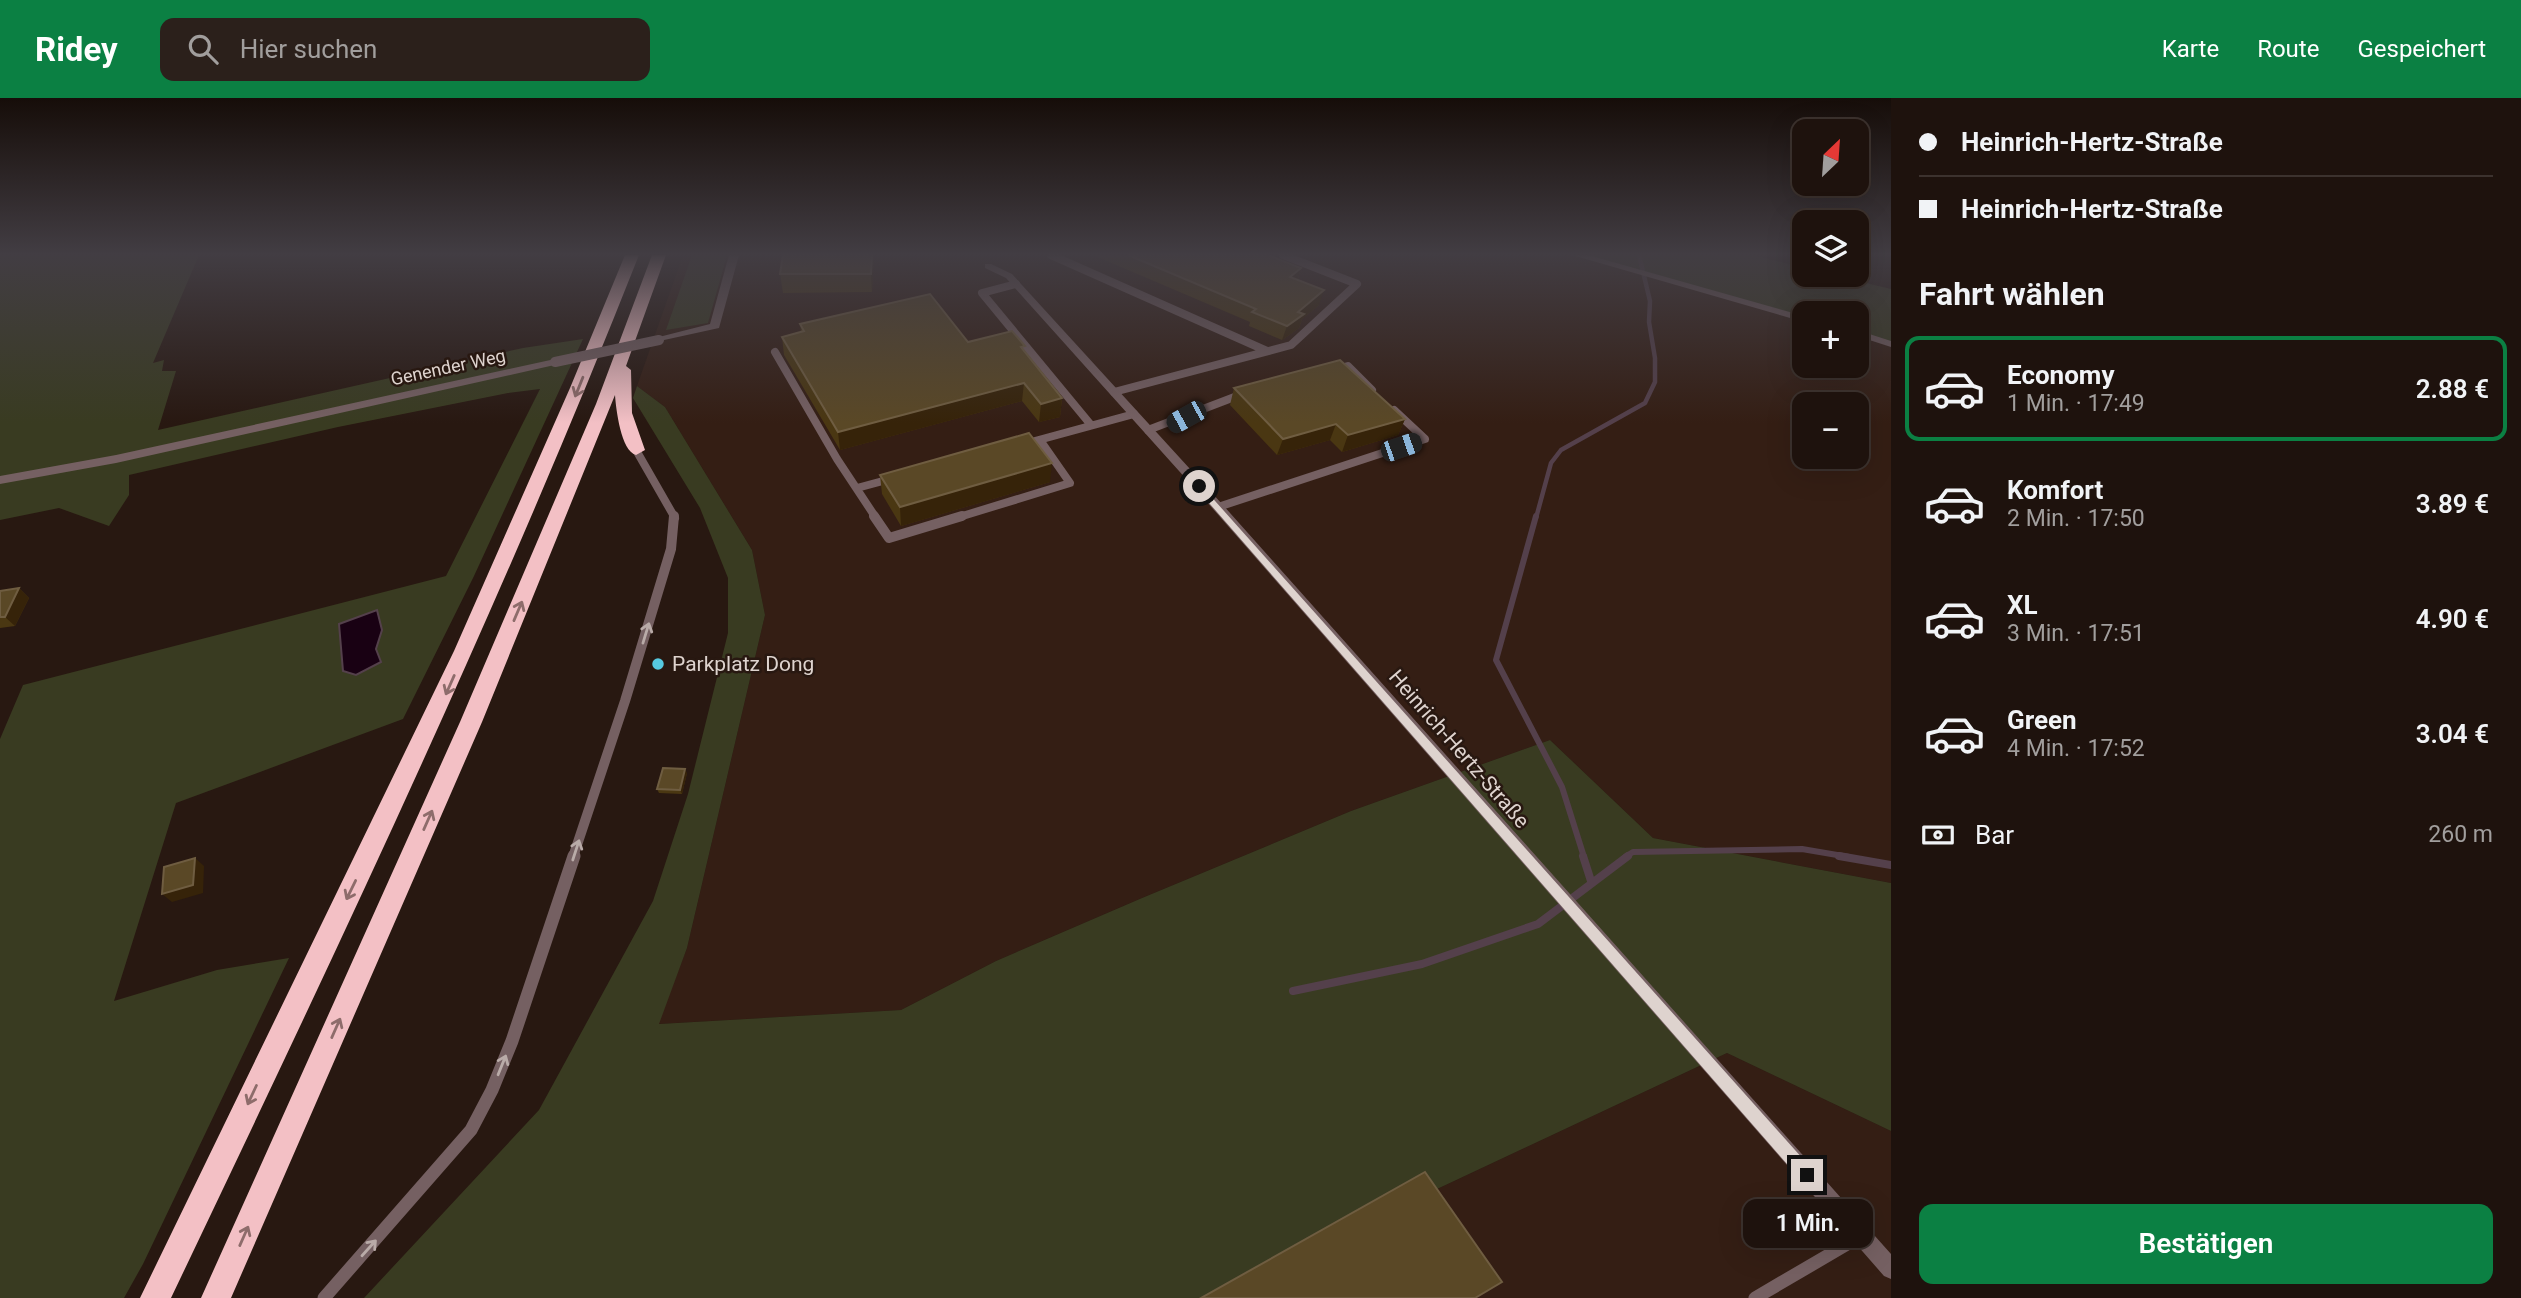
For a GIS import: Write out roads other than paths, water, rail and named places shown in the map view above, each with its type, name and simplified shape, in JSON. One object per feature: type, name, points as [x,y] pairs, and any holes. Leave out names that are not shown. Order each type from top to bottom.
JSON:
[{"type":"highway","points":[[155,1298],[443,700],[556,444],[609,311]]},
{"type":"highway","points":[[216,1298],[471,722],[638,311]]},
{"type":"highway","points":[[624,349],[624,413],[636,450]]},
{"type":"street","name":"Genender Weg","points":[[0,480],[116,459],[659,340],[715,326],[719,311]]},
{"type":"street","name":"Heinrich-Hertz-Straße","points":[[1040,311],[1218,507],[1861,1236],[1888,1260]]},
{"type":"street","points":[[1869,337],[1891,344]]},
{"type":"lane","points":[[997,311],[1091,425]]},
{"type":"lane","points":[[1177,311],[1267,351]]},
{"type":"lane","points":[[1114,392],[1291,345],[1328,311]]},
{"type":"lane","points":[[775,352],[837,459],[889,538],[1070,483],[1040,440]]},
{"type":"lane","points":[[1321,373],[1348,366],[1377,394]]},
{"type":"lane","points":[[1148,430],[1172,424],[1231,397],[1256,391]]},
{"type":"lane","points":[[1218,507],[1424,439],[1386,403]]},
{"type":"lane","points":[[1027,443],[1134,414]]},
{"type":"lane","points":[[324,1298],[471,1130],[492,1090],[512,1041],[625,701],[671,549],[675,517],[636,450]]},
{"type":"lane","points":[[857,488],[909,474]]},
{"type":"lane","points":[[1755,1298],[1861,1236]]},
{"type":"waterway","points":[[1536,518],[1551,463],[1561,450],[1645,403],[1655,382],[1650,311]]},
{"type":"waterway","points":[[1536,516],[1496,660],[1562,787],[1584,857]]},
{"type":"waterway","points":[[1625,857],[1633,852],[1802,849],[1849,857]]},
{"type":"waterway","points":[[1583,856],[1591,881]]},
{"type":"waterway","points":[[1293,991],[1422,964],[1538,924],[1628,856]]},
{"type":"waterway","points":[[1839,856],[1891,865]]},
{"type":"place","name":"Parkplatz Dong","points":[[658,664]]}]
